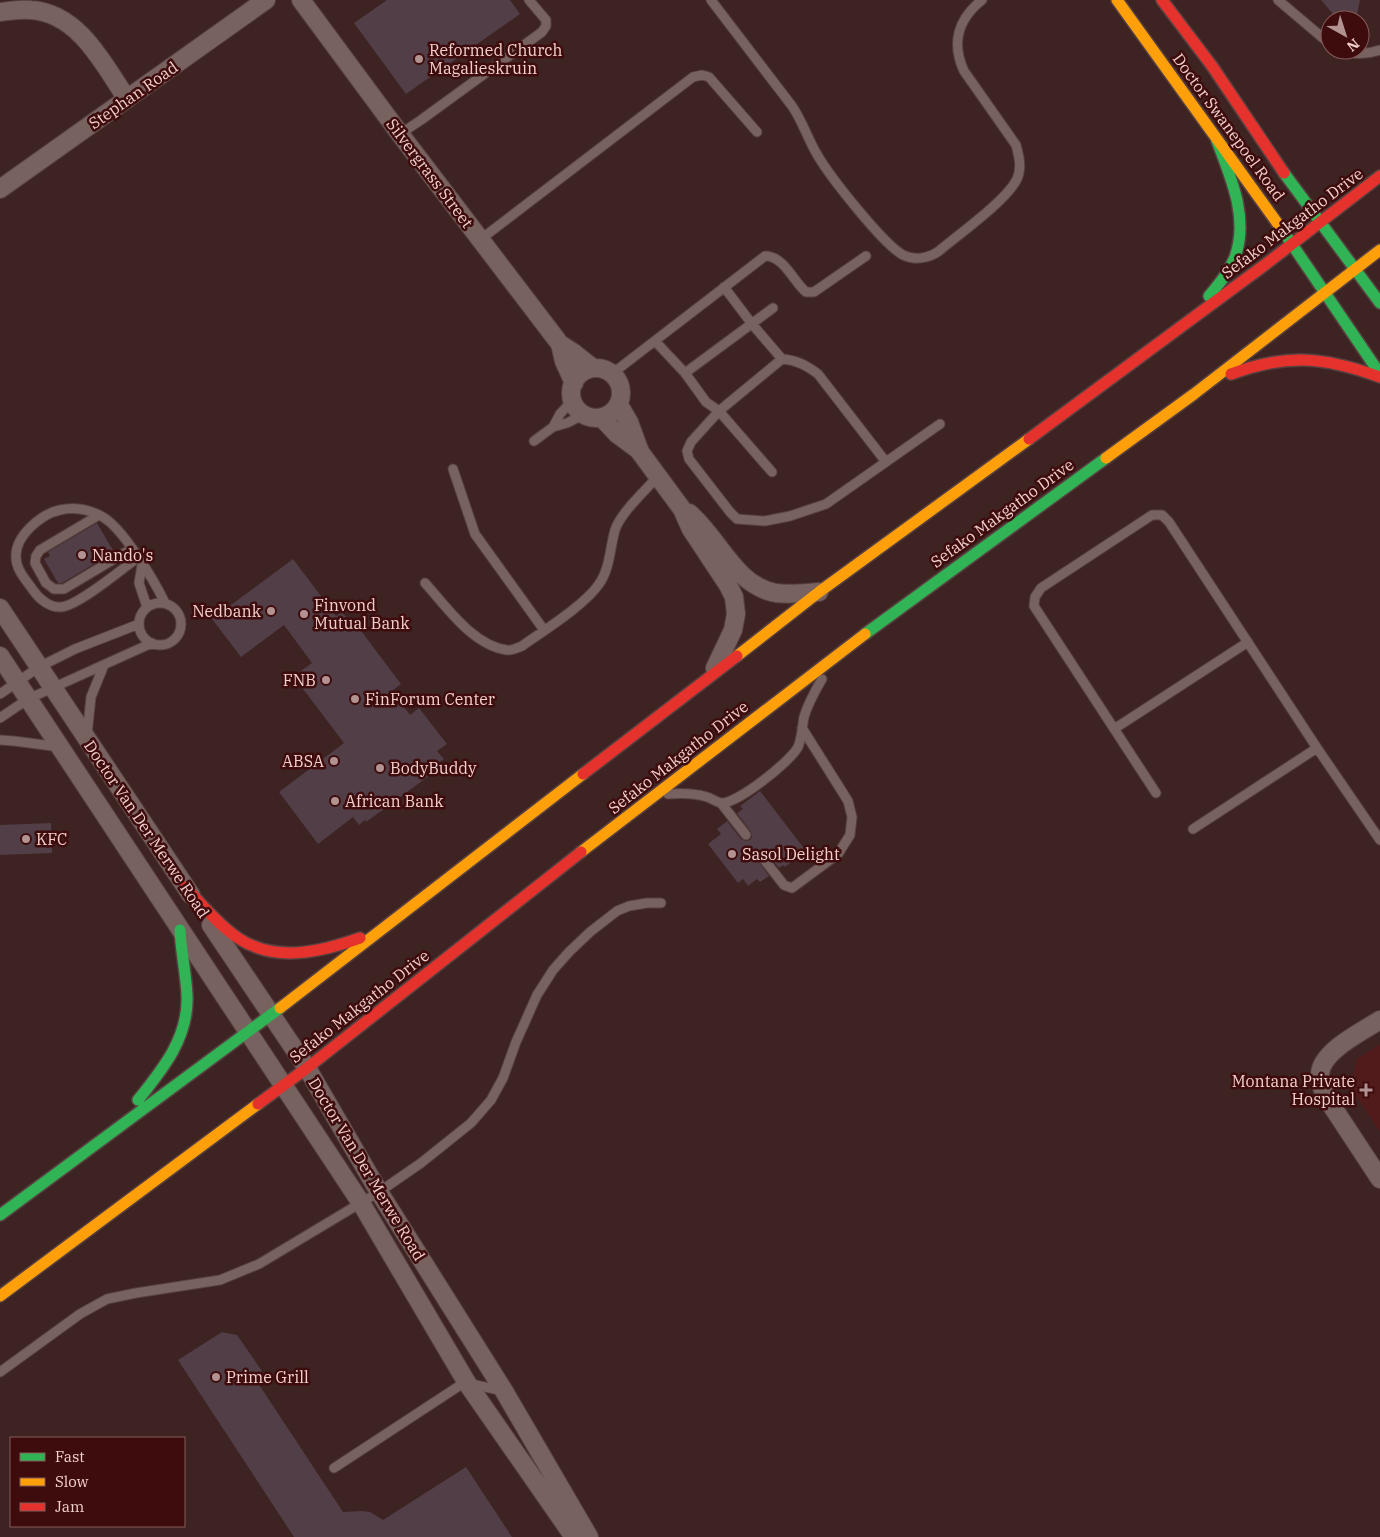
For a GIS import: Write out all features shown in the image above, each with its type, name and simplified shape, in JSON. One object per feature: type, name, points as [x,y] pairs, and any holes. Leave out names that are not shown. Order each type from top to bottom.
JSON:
[{"type":"main road","name":"Doctor Swanepoel Road","points":[[1117,0],[1292,244],[1380,375]]},
{"type":"main road","points":[[1131,0],[1167,69]]},
{"type":"main road","name":"Doctor Swanepoel Road","points":[[1162,0],[1212,66],[1294,187],[1380,303]]},
{"type":"main road","points":[[1165,340],[1221,282],[1229,271],[1238,247],[1241,223],[1239,203],[1232,177],[1217,141]]},
{"type":"main road","name":"Sefako Makgatho Drive","points":[[0,1215],[271,1015],[819,592],[1165,340],[1380,176]]},
{"type":"main road","name":"Sefako Makgatho Drive","points":[[0,1296],[307,1068],[654,795],[834,657],[1194,394],[1380,250]]},
{"type":"main road","points":[[1194,394],[1244,368],[1279,360],[1324,360],[1380,375]]},
{"type":"main road","points":[[185,887],[234,936],[250,946],[263,950],[292,953],[325,949],[342,945],[381,930]]},
{"type":"main road","points":[[109,1133],[160,1072],[180,1036],[187,1004],[180,947],[180,930]]},
{"type":"street","name":"Stephan Road","points":[[0,189],[266,0]]},
{"type":"street","name":"Silvergrass Street","points":[[301,0],[400,134],[560,344],[574,352],[593,368]]},
{"type":"street","points":[[0,12],[34,5],[82,35],[127,99]]},
{"type":"street","name":"Silvergrass Street","points":[[560,344],[564,361],[574,383]]},
{"type":"street","points":[[593,368],[600,368],[613,373],[620,385],[621,398],[619,405],[612,413],[602,418],[592,418],[583,415],[578,411],[571,395],[574,383],[581,373],[593,368]]},
{"type":"street","points":[[619,405],[629,422],[640,452]]},
{"type":"street","points":[[602,418],[617,434],[640,452],[682,509],[691,529],[728,585],[735,602],[736,620],[713,673]]},
{"type":"street","points":[[682,509],[700,522],[744,578],[758,587],[780,593],[819,592]]},
{"type":"street","name":"Doctor Van Der Merwe Road","points":[[0,608],[307,1068],[379,1192],[504,1391],[589,1537]]},
{"type":"street","name":"Doctor Van Der Merwe Road","points":[[0,656],[360,1203],[467,1383],[574,1537]]},
{"type":"street","points":[[1380,1020],[1330,1054],[1323,1063],[1320,1072],[1323,1090],[1330,1103],[1380,1180]]},
{"type":"lane","points":[[400,134],[542,32],[546,26],[546,20],[529,0]]},
{"type":"lane","points":[[711,0],[792,106],[802,121],[823,164],[868,221],[892,246],[904,255],[917,258],[930,256],[939,251],[1003,197],[1017,179],[1020,157],[1016,145],[964,71],[959,60],[956,45],[966,15],[982,0]]},
{"type":"lane","points":[[1278,0],[1320,36]]},
{"type":"lane","points":[[481,240],[693,77],[702,75],[709,77],[757,132]]},
{"type":"lane","points":[[613,373],[765,256],[773,256],[779,260],[798,286],[806,292],[814,292],[866,256]]},
{"type":"lane","points":[[724,287],[782,359],[806,364],[818,374],[886,462]]},
{"type":"lane","points":[[685,373],[773,308]]},
{"type":"lane","points":[[655,341],[685,373],[706,402],[719,411],[772,472]]},
{"type":"lane","points":[[782,359],[719,411],[691,442],[687,451],[689,459],[730,512],[737,518],[765,521],[790,516],[826,504],[940,424]]},
{"type":"lane","points":[[553,427],[560,414],[572,400]]},
{"type":"lane","points":[[534,441],[553,427],[567,424],[583,415]]},
{"type":"lane","points":[[453,469],[474,534],[544,630]]},
{"type":"lane","points":[[425,583],[474,636],[490,646],[508,651],[522,646],[591,595],[601,582],[616,527],[631,505],[658,476]]},
{"type":"lane","points":[[140,561],[70,605],[61,607],[51,605],[36,594],[17,568],[16,556],[18,542],[27,532],[43,518],[59,510],[75,508],[99,515],[111,523],[131,548],[155,582],[165,604]]},
{"type":"lane","points":[[99,515],[40,550],[36,556],[35,563],[46,583],[54,589],[64,589],[131,548]]},
{"type":"lane","points":[[1156,793],[1034,606],[1035,596],[1041,588],[1152,515],[1162,515],[1169,522],[1317,748],[1380,840]]},
{"type":"lane","points":[[140,561],[139,583],[147,607]]},
{"type":"lane","points":[[153,604],[172,606],[180,617],[180,630],[172,641],[158,644],[152,643],[142,635],[139,624],[140,617],[147,607],[153,604]]},
{"type":"lane","points":[[0,694],[39,667],[75,649],[139,624]]},
{"type":"lane","points":[[1114,729],[1248,642]]},
{"type":"lane","points":[[0,718],[28,699],[52,687],[152,643]]},
{"type":"lane","points":[[721,803],[734,800],[745,794],[788,760],[799,744],[806,711],[813,694],[834,657]]},
{"type":"lane","points":[[87,738],[91,697],[104,665]]},
{"type":"lane","points":[[762,857],[784,885],[792,888],[838,854],[850,835],[852,817],[848,801],[802,728]]},
{"type":"lane","points":[[0,740],[60,747]]},
{"type":"lane","points":[[1194,829],[1317,748]]},
{"type":"lane","points":[[654,795],[690,793],[708,797],[721,803],[746,836]]},
{"type":"lane","points":[[0,1372],[80,1314],[107,1300],[136,1293],[220,1280],[259,1264],[379,1192],[421,1163],[471,1123],[491,1100],[503,1078],[516,1042],[537,995],[553,970],[569,952],[590,932],[628,906],[660,903]]},
{"type":"lane","points":[[334,1468],[450,1390],[467,1383],[504,1391]]},
{"type":"shaded area","name":"Montana Private Hospital","points":[[1380,1044],[1380,1132],[1350,1087],[1357,1059]]},
{"type":"building","name":"Reformed Church Magalieskruin","points":[[387,0],[510,0],[520,14],[406,94],[354,23]]},
{"type":"building","points":[[1321,0],[1360,0],[1358,10],[1330,10]]},
{"type":"building","name":"Nando's","points":[[97,523],[114,552],[62,583],[58,583],[44,559],[50,556],[48,552]]},
{"type":"building","name":"FinForum Center","points":[[293,559],[336,616],[342,612],[350,622],[353,620],[401,684],[392,691],[410,715],[419,708],[447,744],[437,751],[444,759],[437,764],[440,768],[366,822],[365,820],[359,825],[353,817],[318,844],[279,792],[344,743],[300,685],[305,682],[298,673],[312,663],[284,625],[241,657],[212,619]]},
{"type":"building","points":[[760,791],[806,851],[785,867],[783,865],[779,868],[767,853],[764,851],[759,852],[756,858],[769,876],[760,882],[757,879],[748,886],[743,879],[738,883],[708,844],[721,834],[717,829],[727,821],[741,839],[750,840],[752,837],[751,832],[737,813],[743,809],[740,806]]},
{"type":"building","name":"KFC","points":[[51,823],[52,853],[0,855],[0,825]]},
{"type":"building","points":[[222,1332],[237,1335],[262,1371],[254,1377],[343,1512],[370,1512],[383,1520],[466,1467],[512,1537],[294,1537],[178,1360]]},
{"type":"traffic: fast","points":[[1209,296],[1224,278],[1233,262],[1239,242],[1240,228],[1233,184],[1217,141]]},
{"type":"traffic: fast","points":[[1284,173],[1380,303]]},
{"type":"traffic: fast","points":[[1283,231],[1380,374]]},
{"type":"traffic: fast","points":[[865,634],[1106,458]]},
{"type":"traffic: fast","points":[[138,1100],[173,1052],[184,1025],[187,995],[180,930]]},
{"type":"traffic: fast","points":[[0,1215],[280,1008]]},
{"type":"traffic: slow","points":[[1117,0],[1283,231]]},
{"type":"traffic: slow","points":[[1106,458],[1194,394],[1380,250]]},
{"type":"traffic: slow","points":[[737,656],[819,592],[1029,439]]},
{"type":"traffic: slow","points":[[581,852],[865,634]]},
{"type":"traffic: slow","points":[[280,1008],[583,774]]},
{"type":"traffic: slow","points":[[0,1296],[258,1104]]},
{"type":"traffic: jam","points":[[1162,0],[1212,66],[1284,173]]},
{"type":"traffic: jam","points":[[1029,439],[1266,264],[1380,176]]},
{"type":"traffic: jam","points":[[1231,374],[1270,363],[1306,360],[1341,365],[1380,377]]},
{"type":"traffic: jam","points":[[583,774],[737,656]]},
{"type":"traffic: jam","points":[[258,1104],[307,1068],[581,852]]},
{"type":"traffic: jam","points":[[185,887],[230,932],[252,946],[267,951],[283,953],[314,951],[360,938]]},
{"type":"place","name":"Reformed Church Magalieskruin","points":[[419,59]]},
{"type":"place","name":"Nando's","points":[[82,555]]},
{"type":"place","name":"Nedbank","points":[[271,611]]},
{"type":"place","name":"Finvond Mutual Bank","points":[[304,614]]},
{"type":"place","name":"FNB","points":[[326,680]]},
{"type":"place","name":"FinForum Center","points":[[355,699]]},
{"type":"place","name":"ABSA","points":[[334,761]]},
{"type":"place","name":"BodyBuddy","points":[[380,768]]},
{"type":"place","name":"African Bank","points":[[335,801]]},
{"type":"place","name":"KFC","points":[[26,839]]},
{"type":"place","name":"Sasol Delight","points":[[732,854]]},
{"type":"place","name":"Montana Private Hospital","points":[[1366,1090]]},
{"type":"place","name":"Prime Grill","points":[[216,1377]]}]
